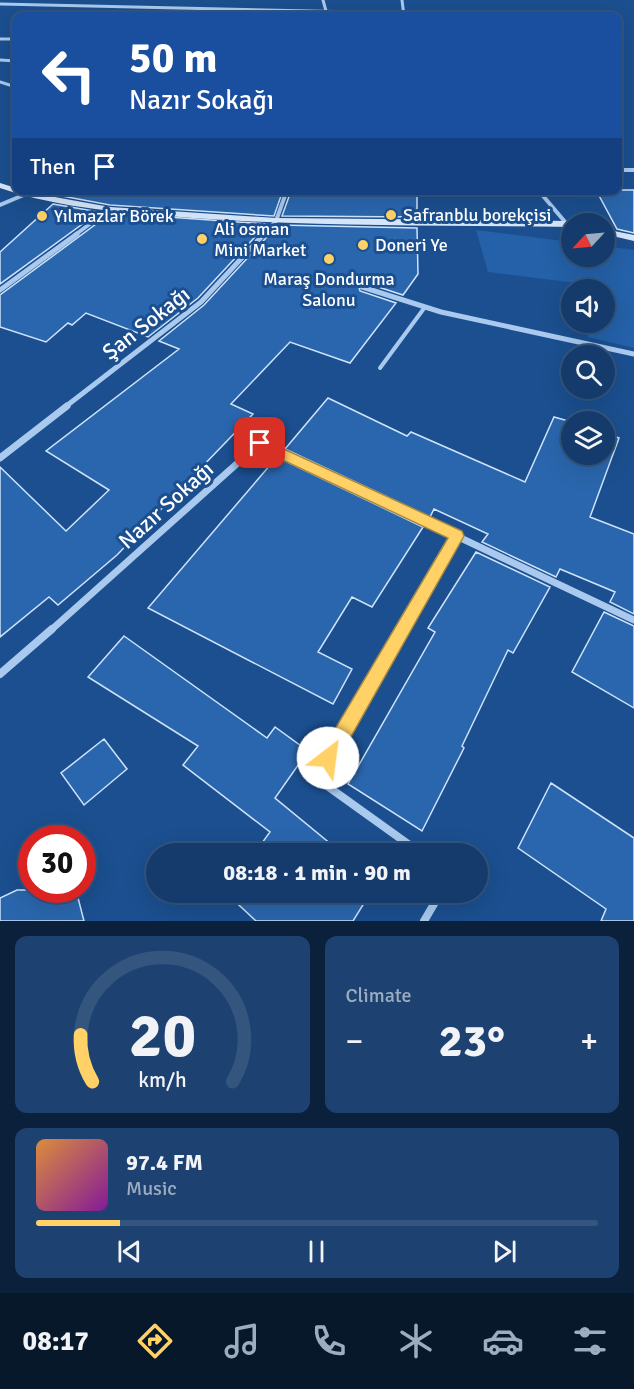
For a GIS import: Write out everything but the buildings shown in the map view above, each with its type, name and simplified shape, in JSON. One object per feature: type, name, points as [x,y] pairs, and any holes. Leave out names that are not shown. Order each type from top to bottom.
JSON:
[{"type":"street","points":[[16,4],[19,0]]},
{"type":"street","points":[[82,6],[86,0]]},
{"type":"street","points":[[191,8],[195,0]]},
{"type":"street","points":[[0,4],[326,12],[323,0]]},
{"type":"street","points":[[0,205],[24,195]]},
{"type":"street","points":[[32,195],[110,209],[276,221],[561,224]]},
{"type":"street","name":"Şan Sokağı","points":[[0,458],[201,302],[276,221],[285,195]]},
{"type":"street","points":[[543,195],[561,215]]},
{"type":"street","points":[[0,290],[110,209]]},
{"type":"street","points":[[615,234],[634,238]]},
{"type":"street","points":[[362,287],[425,307],[634,354]]},
{"type":"street","name":"Nazır Sokağı","points":[[0,674],[132,560],[260,443],[634,620]]},
{"type":"street","points":[[407,843],[316,778],[457,536]]},
{"type":"street","points":[[424,921],[435,903]]},
{"type":"lane","points":[[380,368],[425,307]]},
{"type":"shaded area","points":[[476,230],[561,241],[561,267],[615,267],[615,247],[634,250],[634,348],[588,337],[588,333],[615,333],[615,279],[561,279],[561,281],[488,272]]},
{"type":"place","name":"Safranblu borekçisi","points":[[391,215]]},
{"type":"place","name":"Yılmazlar Börek","points":[[42,216]]},
{"type":"place","name":"Ali osman Mini Market","points":[[202,239]]},
{"type":"place","name":"Doneri Ye","points":[[363,245]]},
{"type":"place","name":"Maraş Dondurma Salonu","points":[[329,259]]},
{"type":"route","points":[[260,443],[457,536],[328,758]]}]
